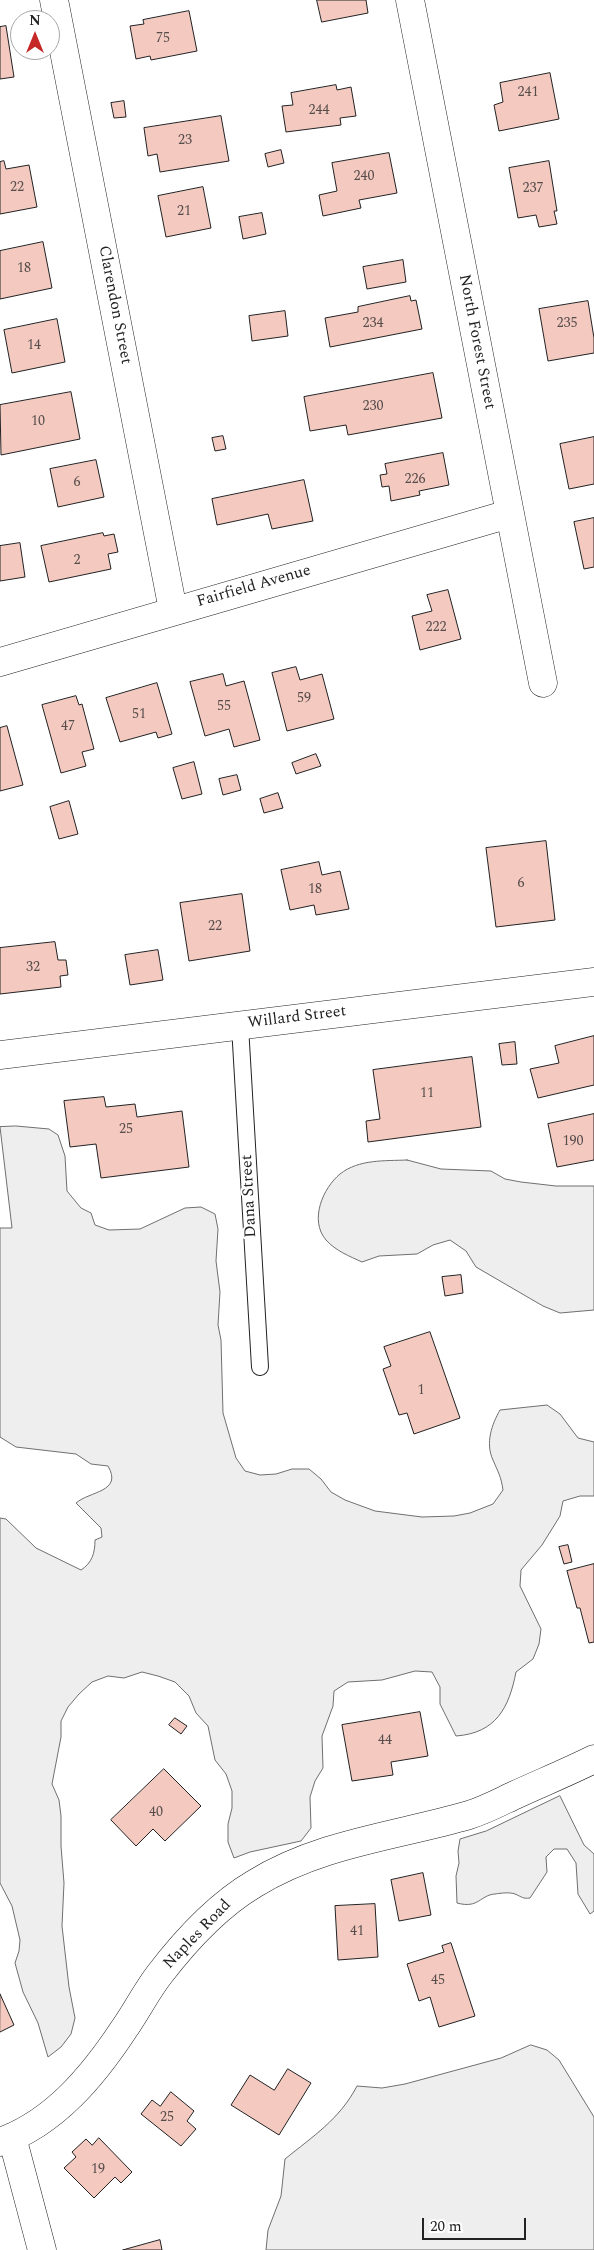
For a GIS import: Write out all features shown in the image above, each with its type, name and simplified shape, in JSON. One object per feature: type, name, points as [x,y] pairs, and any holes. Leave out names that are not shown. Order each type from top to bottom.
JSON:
[{"type":"street","name":"Clarendon Street","points":[[54,0],[173,610]]},
{"type":"street","name":"North Forest Street","points":[[410,0],[543,683]]},
{"type":"street","name":"Fairfield Avenue","points":[[0,662],[173,610],[509,514]]},
{"type":"street","name":"Willard Street","points":[[0,1055],[594,982]]},
{"type":"street","name":"Naples Road","points":[[6,2140],[50,2114],[83,2083],[109,2050],[158,1976],[176,1954],[214,1914],[254,1883],[303,1859],[335,1847],[431,1826],[472,1814],[594,1760]]},
{"type":"street","points":[[6,2140],[42,2250]]},
{"type":"lane","name":"Dana Street","points":[[240,1026],[260,1367]]},
{"type":"shaded area","points":[[16,1126],[49,1129],[58,1135],[65,1156],[67,1191],[81,1208],[91,1213],[95,1225],[109,1230],[140,1229],[185,1208],[201,1207],[215,1214],[218,1229],[216,1261],[220,1292],[218,1325],[221,1340],[223,1413],[236,1458],[245,1471],[260,1475],[276,1474],[292,1469],[309,1469],[321,1479],[331,1492],[345,1500],[375,1511],[422,1517],[454,1516],[470,1513],[493,1504],[503,1490],[490,1447],[492,1427],[500,1410],[547,1405],[560,1414],[578,1438],[594,1442],[594,1496],[580,1496],[563,1501],[560,1516],[542,1545],[521,1570],[520,1586],[541,1629],[539,1644],[533,1659],[516,1672],[509,1697],[498,1716],[491,1724],[481,1730],[456,1736],[440,1704],[440,1687],[432,1672],[415,1671],[382,1680],[348,1682],[334,1691],[333,1706],[322,1736],[323,1768],[315,1781],[310,1797],[311,1828],[301,1841],[250,1852],[234,1858],[228,1842],[232,1791],[226,1774],[215,1760],[208,1726],[196,1713],[189,1696],[175,1682],[142,1672],[124,1678],[108,1676],[92,1682],[79,1694],[68,1707],[61,1721],[61,1737],[52,1784],[59,1800],[61,1816],[64,1883],[62,1926],[69,1987],[75,2018],[71,2034],[61,2047],[48,2057],[38,2023],[23,1992],[15,1963],[20,1940],[12,1906],[0,1883],[0,1518],[6,1519],[36,1548],[81,1570],[92,1557],[95,1540],[102,1537],[101,1528],[76,1503],[103,1490],[111,1481],[112,1475],[108,1466],[91,1464],[76,1454],[16,1447],[0,1437],[0,1228],[12,1228],[0,1127]]},
{"type":"shaded area","points":[[407,1160],[441,1169],[491,1171],[505,1179],[521,1182],[556,1186],[594,1186],[594,1310],[560,1313],[543,1306],[476,1267],[466,1251],[450,1240],[433,1245],[417,1254],[379,1256],[362,1262],[330,1244],[321,1232],[318,1214],[328,1187],[334,1180],[347,1169],[364,1163]]},
{"type":"shaded area","points":[[560,1796],[584,1845],[594,1854],[594,1911],[590,1914],[578,1894],[576,1863],[567,1849],[554,1849],[546,1857],[547,1872],[530,1898],[524,1898],[513,1893],[503,1893],[490,1895],[475,1903],[457,1903],[456,1876],[459,1863],[460,1839],[486,1831]]},
{"type":"shaded area","points":[[531,2045],[547,2050],[559,2060],[594,2117],[594,2250],[266,2250],[268,2230],[281,2196],[285,2159],[334,2118],[357,2086],[382,2088],[405,2084],[501,2058]]},
{"type":"building","points":[[317,0],[366,0],[368,13],[322,22]]},
{"type":"building","points":[[189,11],[197,51],[151,60],[150,56],[136,59],[130,26],[144,24],[143,20]]},
{"type":"building","points":[[6,26],[14,77],[0,79],[0,27]]},
{"type":"building","points":[[550,73],[559,119],[499,131],[494,105],[503,102],[500,83]]},
{"type":"building","points":[[336,85],[337,90],[351,87],[356,116],[340,118],[341,125],[286,132],[282,106],[293,105],[291,93]]},
{"type":"building","points":[[124,101],[126,117],[114,118],[111,103]]},
{"type":"building","points":[[221,116],[229,161],[160,172],[157,154],[148,156],[144,128]]},
{"type":"building","points":[[281,150],[284,163],[268,167],[265,154]]},
{"type":"building","points":[[389,153],[397,193],[359,200],[361,208],[323,216],[319,195],[337,191],[332,163]]},
{"type":"building","points":[[4,161],[6,169],[29,165],[37,207],[0,214],[0,162]]},
{"type":"building","points":[[549,161],[557,211],[554,211],[557,224],[539,227],[536,215],[518,218],[509,168]]},
{"type":"building","points":[[203,187],[211,228],[166,237],[158,196]]},
{"type":"building","points":[[262,213],[266,234],[243,239],[239,217]]},
{"type":"building","points":[[43,242],[52,288],[0,299],[0,251]]},
{"type":"building","points":[[403,260],[406,282],[367,289],[363,267]]},
{"type":"building","points":[[410,296],[411,301],[416,300],[422,329],[330,347],[325,318],[358,312],[358,307]]},
{"type":"building","points":[[588,301],[594,338],[594,353],[548,361],[539,309]]},
{"type":"building","points":[[285,311],[288,336],[252,341],[249,316]]},
{"type":"building","points":[[57,319],[65,362],[12,373],[4,330]]},
{"type":"building","points":[[433,373],[442,418],[348,435],[346,425],[310,431],[304,397]]},
{"type":"building","points":[[71,392],[80,439],[1,455],[0,405]]},
{"type":"building","points":[[223,436],[226,449],[215,451],[212,438]]},
{"type":"building","points":[[594,437],[594,484],[569,489],[560,444]]},
{"type":"building","points":[[443,453],[449,485],[419,491],[420,495],[391,501],[389,486],[382,487],[380,475],[387,474],[385,464]]},
{"type":"building","points":[[96,460],[104,497],[58,507],[50,469]]},
{"type":"building","points":[[304,480],[313,521],[272,529],[268,514],[217,525],[212,499]]},
{"type":"building","points":[[594,518],[594,567],[584,569],[574,522]]},
{"type":"building","points":[[103,533],[104,536],[114,534],[118,552],[108,554],[111,569],[49,582],[41,546]]},
{"type":"building","points":[[20,543],[25,577],[0,581],[0,546]]},
{"type":"building","points":[[448,590],[461,639],[420,650],[412,616],[432,611],[427,595]]},
{"type":"building","points":[[296,667],[300,680],[322,674],[334,719],[287,731],[272,673]]},
{"type":"building","points":[[223,674],[226,686],[244,681],[260,740],[234,747],[229,729],[205,736],[190,682]]},
{"type":"building","points":[[157,683],[172,734],[158,738],[156,732],[120,742],[106,698]]},
{"type":"building","points":[[76,696],[79,705],[82,704],[94,749],[82,752],[86,766],[61,773],[42,705]]},
{"type":"building","points":[[7,726],[23,785],[0,791],[0,728]]},
{"type":"building","points":[[316,754],[321,766],[296,774],[292,763]]},
{"type":"building","points":[[194,762],[202,794],[182,799],[173,768]]},
{"type":"building","points":[[237,775],[241,790],[223,795],[219,779]]},
{"type":"building","points":[[278,793],[283,808],[264,813],[260,799]]},
{"type":"building","points":[[69,801],[78,834],[59,839],[50,807]]},
{"type":"building","points":[[546,841],[555,920],[496,927],[486,848]]},
{"type":"building","points":[[319,862],[322,875],[340,871],[349,909],[316,915],[314,905],[290,910],[281,870]]},
{"type":"building","points":[[242,894],[250,951],[189,961],[180,903]]},
{"type":"building","points":[[55,942],[58,960],[66,960],[68,975],[60,976],[61,987],[0,994],[0,948]]},
{"type":"building","points":[[158,950],[163,980],[130,985],[125,955]]},
{"type":"building","points":[[594,1036],[594,1085],[538,1098],[530,1069],[559,1063],[555,1046]]},
{"type":"building","points":[[515,1042],[517,1064],[502,1065],[499,1044]]},
{"type":"building","points":[[472,1057],[481,1127],[368,1142],[366,1121],[380,1119],[373,1070]]},
{"type":"building","points":[[104,1097],[106,1107],[135,1104],[137,1117],[182,1111],[189,1167],[101,1178],[96,1144],[70,1147],[64,1101]]},
{"type":"building","points":[[594,1114],[594,1160],[557,1167],[548,1124]]},
{"type":"building","points":[[461,1275],[463,1293],[445,1296],[442,1277]]},
{"type":"building","points":[[430,1332],[460,1418],[414,1434],[407,1413],[399,1415],[383,1369],[391,1366],[384,1347]]},
{"type":"building","points":[[568,1545],[572,1562],[564,1564],[559,1547]]},
{"type":"building","points":[[594,1564],[594,1642],[589,1643],[580,1608],[577,1608],[567,1571]]},
{"type":"building","points":[[420,1712],[428,1756],[391,1762],[393,1775],[352,1781],[342,1725]]},
{"type":"building","points":[[175,1718],[187,1726],[181,1734],[169,1725]]},
{"type":"building","points":[[164,1769],[201,1806],[165,1841],[153,1829],[136,1846],[111,1820]]},
{"type":"building","points":[[423,1873],[431,1915],[399,1921],[391,1880]]},
{"type":"building","points":[[375,1904],[378,1957],[338,1960],[335,1906]]},
{"type":"building","points":[[451,1943],[475,2016],[439,2027],[430,1997],[419,2001],[407,1964],[444,1952],[442,1946]]},
{"type":"building","points":[[0,1994],[14,2025],[0,2032]]},
{"type":"building","points":[[288,2069],[311,2083],[279,2135],[231,2105],[250,2075],[274,2090]]},
{"type":"building","points":[[171,2092],[194,2111],[187,2121],[196,2129],[181,2146],[141,2114],[152,2100],[160,2106]]},
{"type":"building","points":[[99,2138],[132,2172],[121,2183],[115,2177],[94,2198],[64,2168],[76,2157],[72,2152],[86,2139],[92,2145]]},
{"type":"building","points":[[160,2240],[162,2250],[123,2250]]}]
